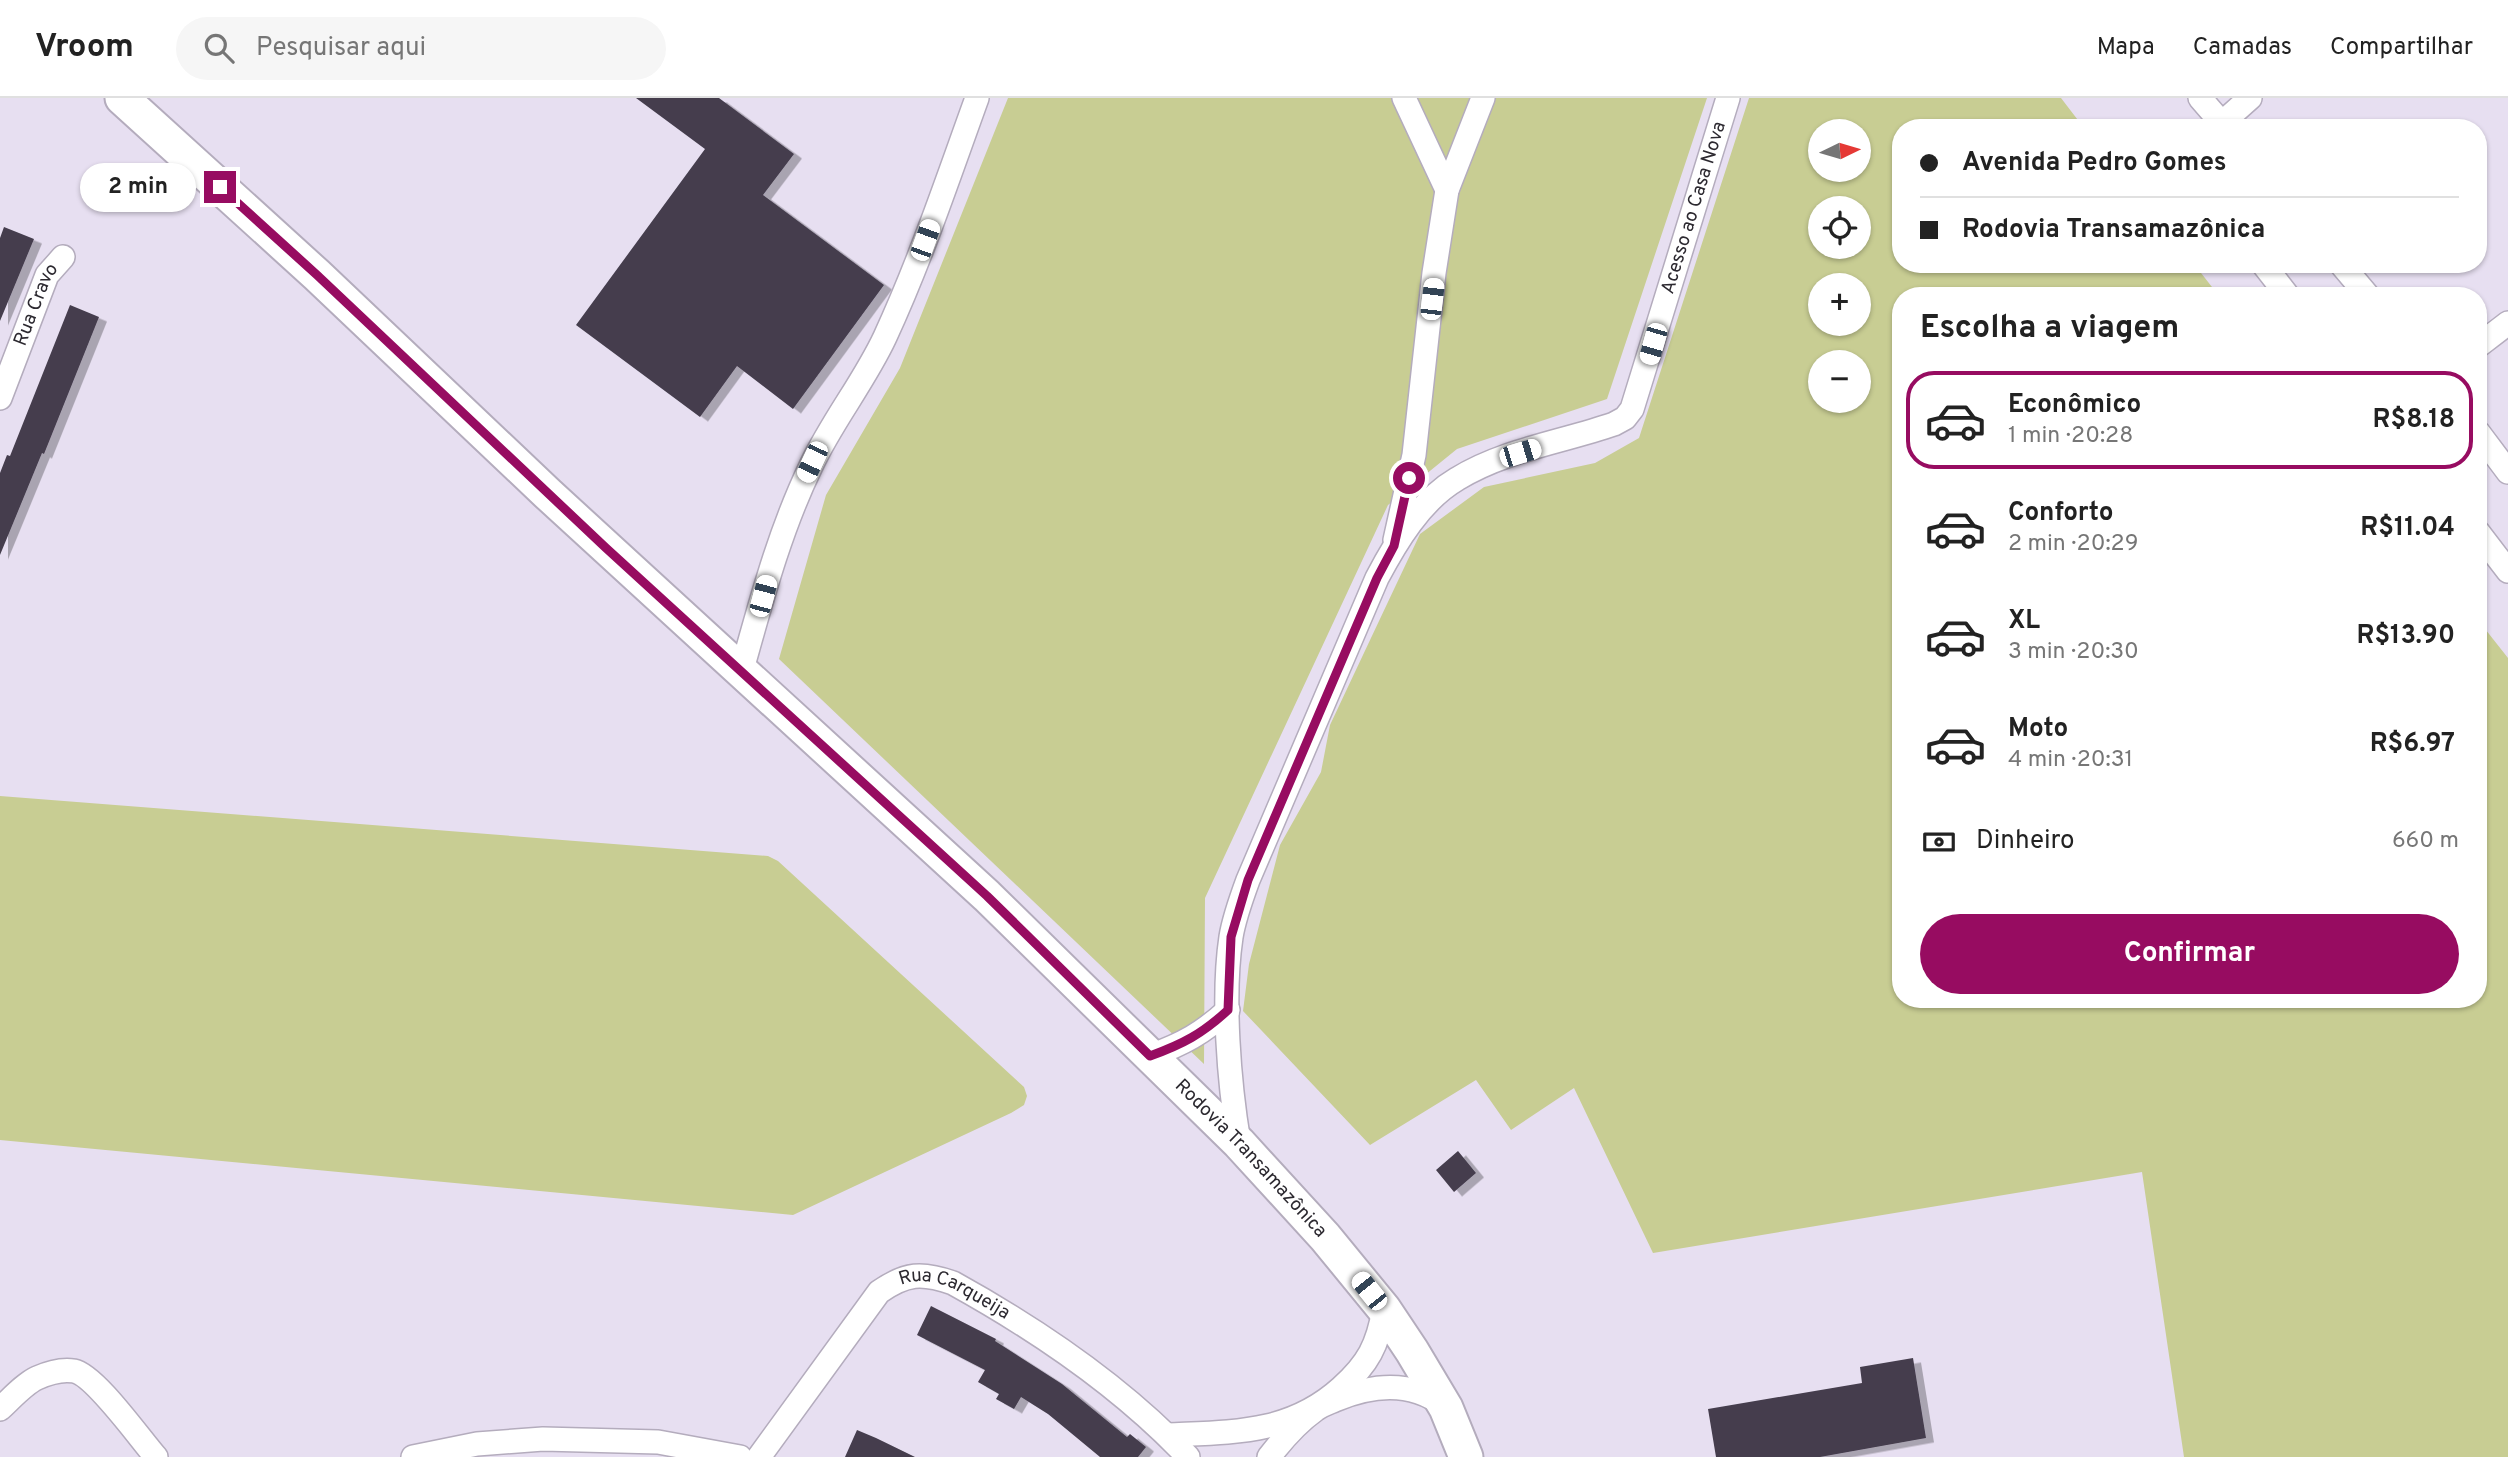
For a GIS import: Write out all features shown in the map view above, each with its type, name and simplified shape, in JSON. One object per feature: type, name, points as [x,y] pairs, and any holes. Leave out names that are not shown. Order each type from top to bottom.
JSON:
[{"type":"highway","name":"Rodovia Transamazônica","points":[[122,98],[317,275],[741,673],[987,896],[1239,1143],[1325,1237],[1384,1309],[1446,1408],[1466,1457]]},
{"type":"street","points":[[741,673],[776,548],[790,510],[812,462],[889,329],[977,98]]},
{"type":"street","points":[[1404,98],[1447,190]]},
{"type":"street","points":[[1394,546],[1414,455],[1434,273],[1447,190],[1483,98]]},
{"type":"street","name":"Acesso ao Casa Nova","points":[[1239,1143],[1228,1010],[1231,937],[1248,880],[1377,578],[1394,546],[1429,502],[1454,480],[1479,467],[1614,424],[1625,418],[1632,409],[1728,98]]},
{"type":"street","points":[[2200,98],[2219,119]]},
{"type":"street","points":[[2230,119],[2250,98]]},
{"type":"street","name":"Rua Cravo","points":[[0,398],[47,275],[63,257]]},
{"type":"street","points":[[2270,273],[2281,287]]},
{"type":"street","points":[[2349,273],[2360,287]]},
{"type":"street","points":[[2487,339],[2508,323]]},
{"type":"street","points":[[2487,444],[2508,472]]},
{"type":"street","points":[[2487,544],[2508,571]]},
{"type":"street","points":[[1150,1056],[1178,1046],[1205,1031],[1228,1010]]},
{"type":"street","name":"Rua Carqueija","points":[[759,1457],[879,1292],[896,1280],[918,1275],[935,1276],[965,1289],[1085,1365],[1168,1435],[1188,1457]]},
{"type":"street","points":[[1269,1457],[1286,1436],[1359,1373],[1379,1336],[1384,1309]]},
{"type":"street","points":[[0,1409],[35,1378],[59,1371],[76,1371],[95,1385],[156,1457]]},
{"type":"street","points":[[1168,1435],[1216,1433],[1261,1427],[1300,1417],[1367,1389],[1399,1387],[1416,1391],[1434,1398],[1446,1408]]},
{"type":"street","points":[[413,1457],[477,1444],[543,1439],[585,1448],[658,1442],[740,1457]]},
{"type":"green space","points":[[1008,98],[1707,98],[1607,399],[1457,449],[1388,505],[1205,898],[1204,1064],[779,659],[826,495],[900,368]]},
{"type":"green space","points":[[1749,98],[2061,98],[2077,119],[1892,119],[1892,273],[2201,273],[2212,287],[1892,287],[1892,1008],[2487,1008],[2487,631],[2508,658],[2508,1457],[2184,1457],[2142,1172],[1653,1253],[1574,1088],[1511,1130],[1476,1080],[1370,1145],[1243,1011],[1249,964],[1280,845],[1321,772],[1330,725],[1420,534],[1484,487],[1595,463],[1639,438]]},
{"type":"green space","points":[[0,796],[768,856],[778,861],[1024,1087],[1027,1096],[1024,1105],[1011,1113],[793,1215],[0,1140]]},
{"type":"building","points":[[636,98],[719,98],[794,154],[763,195],[884,285],[793,409],[737,366],[700,417],[576,325],[705,149]]},
{"type":"building","points":[[4,227],[34,239],[0,321],[0,238]]},
{"type":"building","points":[[70,305],[99,317],[0,555],[0,473],[7,455],[10,456]]},
{"type":"building","points":[[1458,1151],[1476,1173],[1454,1192],[1436,1170]]},
{"type":"building","points":[[931,1306],[996,1339],[995,1341],[1062,1384],[1127,1437],[1130,1434],[1146,1447],[1138,1457],[1100,1457],[1048,1414],[1021,1397],[1014,1409],[996,1399],[999,1394],[978,1382],[985,1370],[917,1335]]},
{"type":"building","points":[[1913,1358],[1926,1438],[1820,1457],[1716,1457],[1708,1409],[1862,1383],[1860,1367]]},
{"type":"building","points":[[857,1430],[876,1438],[915,1457],[845,1457]]},
{"type":"route","points":[[220,187],[741,673],[987,896],[1150,1056],[1178,1046],[1205,1031],[1228,1010],[1231,937],[1237,911],[1377,578],[1394,546],[1409,478]]}]
